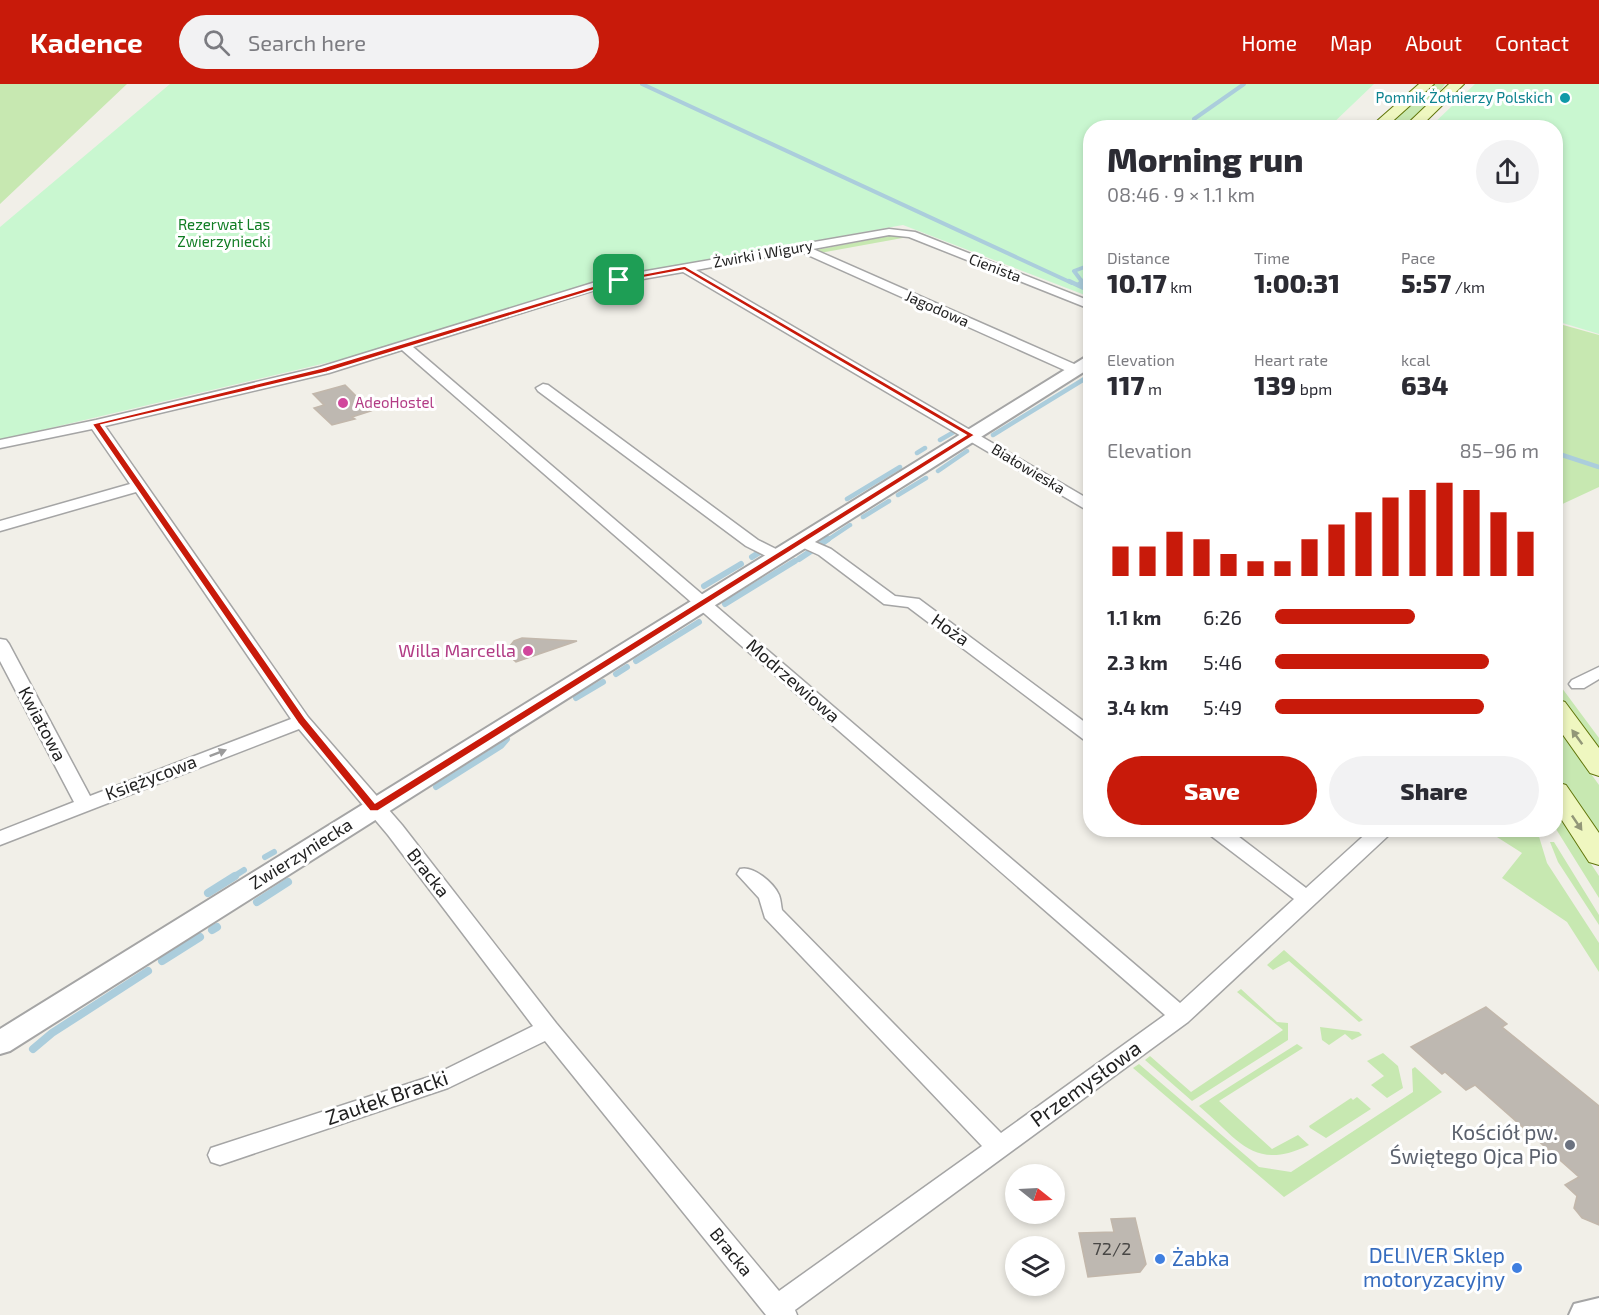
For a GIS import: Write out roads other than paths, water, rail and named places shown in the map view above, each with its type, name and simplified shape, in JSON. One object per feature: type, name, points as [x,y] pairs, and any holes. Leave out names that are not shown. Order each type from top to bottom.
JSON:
[{"type":"main road","points":[[1385,120],[1427,84]]},
{"type":"main road","points":[[1419,120],[1457,84]]},
{"type":"main road","points":[[1563,717],[1599,767]]},
{"type":"main road","points":[[1563,801],[1599,855]]},
{"type":"street","name":"Żwirki i Wigury","points":[[0,444],[96,424],[324,370],[612,281],[900,231]]},
{"type":"street","name":"Cienista","points":[[900,231],[1083,302]]},
{"type":"street","name":"Jagodowa","points":[[799,247],[1083,365]]},
{"type":"street","name":"Białowieska","points":[[685,268],[1083,502]]},
{"type":"street","name":"Modrzewiowa","points":[[405,346],[1180,1016]]},
{"type":"street","name":"Zwierzyniecka","points":[[0,1043],[1083,365]]},
{"type":"street","points":[[543,388],[752,543],[778,556]]},
{"type":"street","name":"Bracka","points":[[96,424],[302,721],[394,830],[548,1029],[781,1312]]},
{"type":"street","points":[[0,526],[138,487]]},
{"type":"street","name":"Hoża","points":[[801,541],[825,552],[890,600],[913,603],[1083,730]]},
{"type":"street","name":"Kwiatowa","points":[[0,644],[84,804]]},
{"type":"street","points":[[1578,684],[1599,672]]},
{"type":"street","name":"Księżycowa","points":[[0,838],[302,721]]},
{"type":"street","points":[[1226,837],[1307,899]]},
{"type":"street","name":"Przemysłowa","points":[[781,1312],[999,1147],[1180,1016],[1374,837]]},
{"type":"street","points":[[747,874],[769,896],[772,913],[781,934],[999,1147]]},
{"type":"street","name":"Zaułek Bracki","points":[[220,1155],[441,1082],[548,1029]]},
{"type":"street","points":[[1586,1315],[1599,1313]]},
{"type":"waterway","points":[[642,84],[1072,283]]},
{"type":"waterway","points":[[1194,119],[1244,84]]},
{"type":"waterway","points":[[1082,282],[1074,271],[1083,268]]},
{"type":"waterway","points":[[1069,281],[1083,288]]},
{"type":"waterway","points":[[1078,285],[1082,282]]},
{"type":"waterway","points":[[993,435],[1083,380]]},
{"type":"waterway","points":[[940,440],[954,432]]},
{"type":"waterway","points":[[917,453],[925,448]]},
{"type":"waterway","points":[[938,471],[967,451]]},
{"type":"waterway","points":[[1563,455],[1599,467]]},
{"type":"waterway","points":[[847,499],[900,467]]},
{"type":"waterway","points":[[898,495],[926,478]]},
{"type":"waterway","points":[[863,517],[889,501]]},
{"type":"waterway","points":[[826,541],[850,525]]},
{"type":"waterway","points":[[821,544],[828,539]]},
{"type":"waterway","points":[[799,559],[811,551]]},
{"type":"waterway","points":[[752,557],[760,552]]},
{"type":"waterway","points":[[725,604],[795,561]]},
{"type":"waterway","points":[[704,586],[741,564]]},
{"type":"waterway","points":[[636,661],[699,622]]},
{"type":"waterway","points":[[616,674],[627,667]]},
{"type":"waterway","points":[[576,698],[603,682]]},
{"type":"waterway","points":[[436,787],[501,746],[507,739]]},
{"type":"waterway","points":[[265,857],[274,852]]},
{"type":"waterway","points":[[233,877],[244,870]]},
{"type":"waterway","points":[[208,893],[235,876]]},
{"type":"waterway","points":[[257,902],[288,882]]},
{"type":"waterway","points":[[212,930],[217,927]]},
{"type":"waterway","points":[[162,961],[200,937]]},
{"type":"waterway","points":[[33,1049],[52,1033],[148,971]]},
{"type":"place","name":"Pomnik Żołnierzy Polskich","points":[[1565,98]]},
{"type":"place","name":"AdeoHostel","points":[[343,403]]},
{"type":"place","name":"Willa Marcella","points":[[528,651]]},
{"type":"place","name":"Kościół pw. Świętego Ojca Pio","points":[[1570,1145]]},
{"type":"place","name":"Żabka","points":[[1160,1259]]},
{"type":"place","name":"DELIVER Sklep motoryzacyjny","points":[[1517,1268]]},
{"type":"park label","name":"Rezerwat Las Zwierzyniecki","points":[[224,234]]}]
